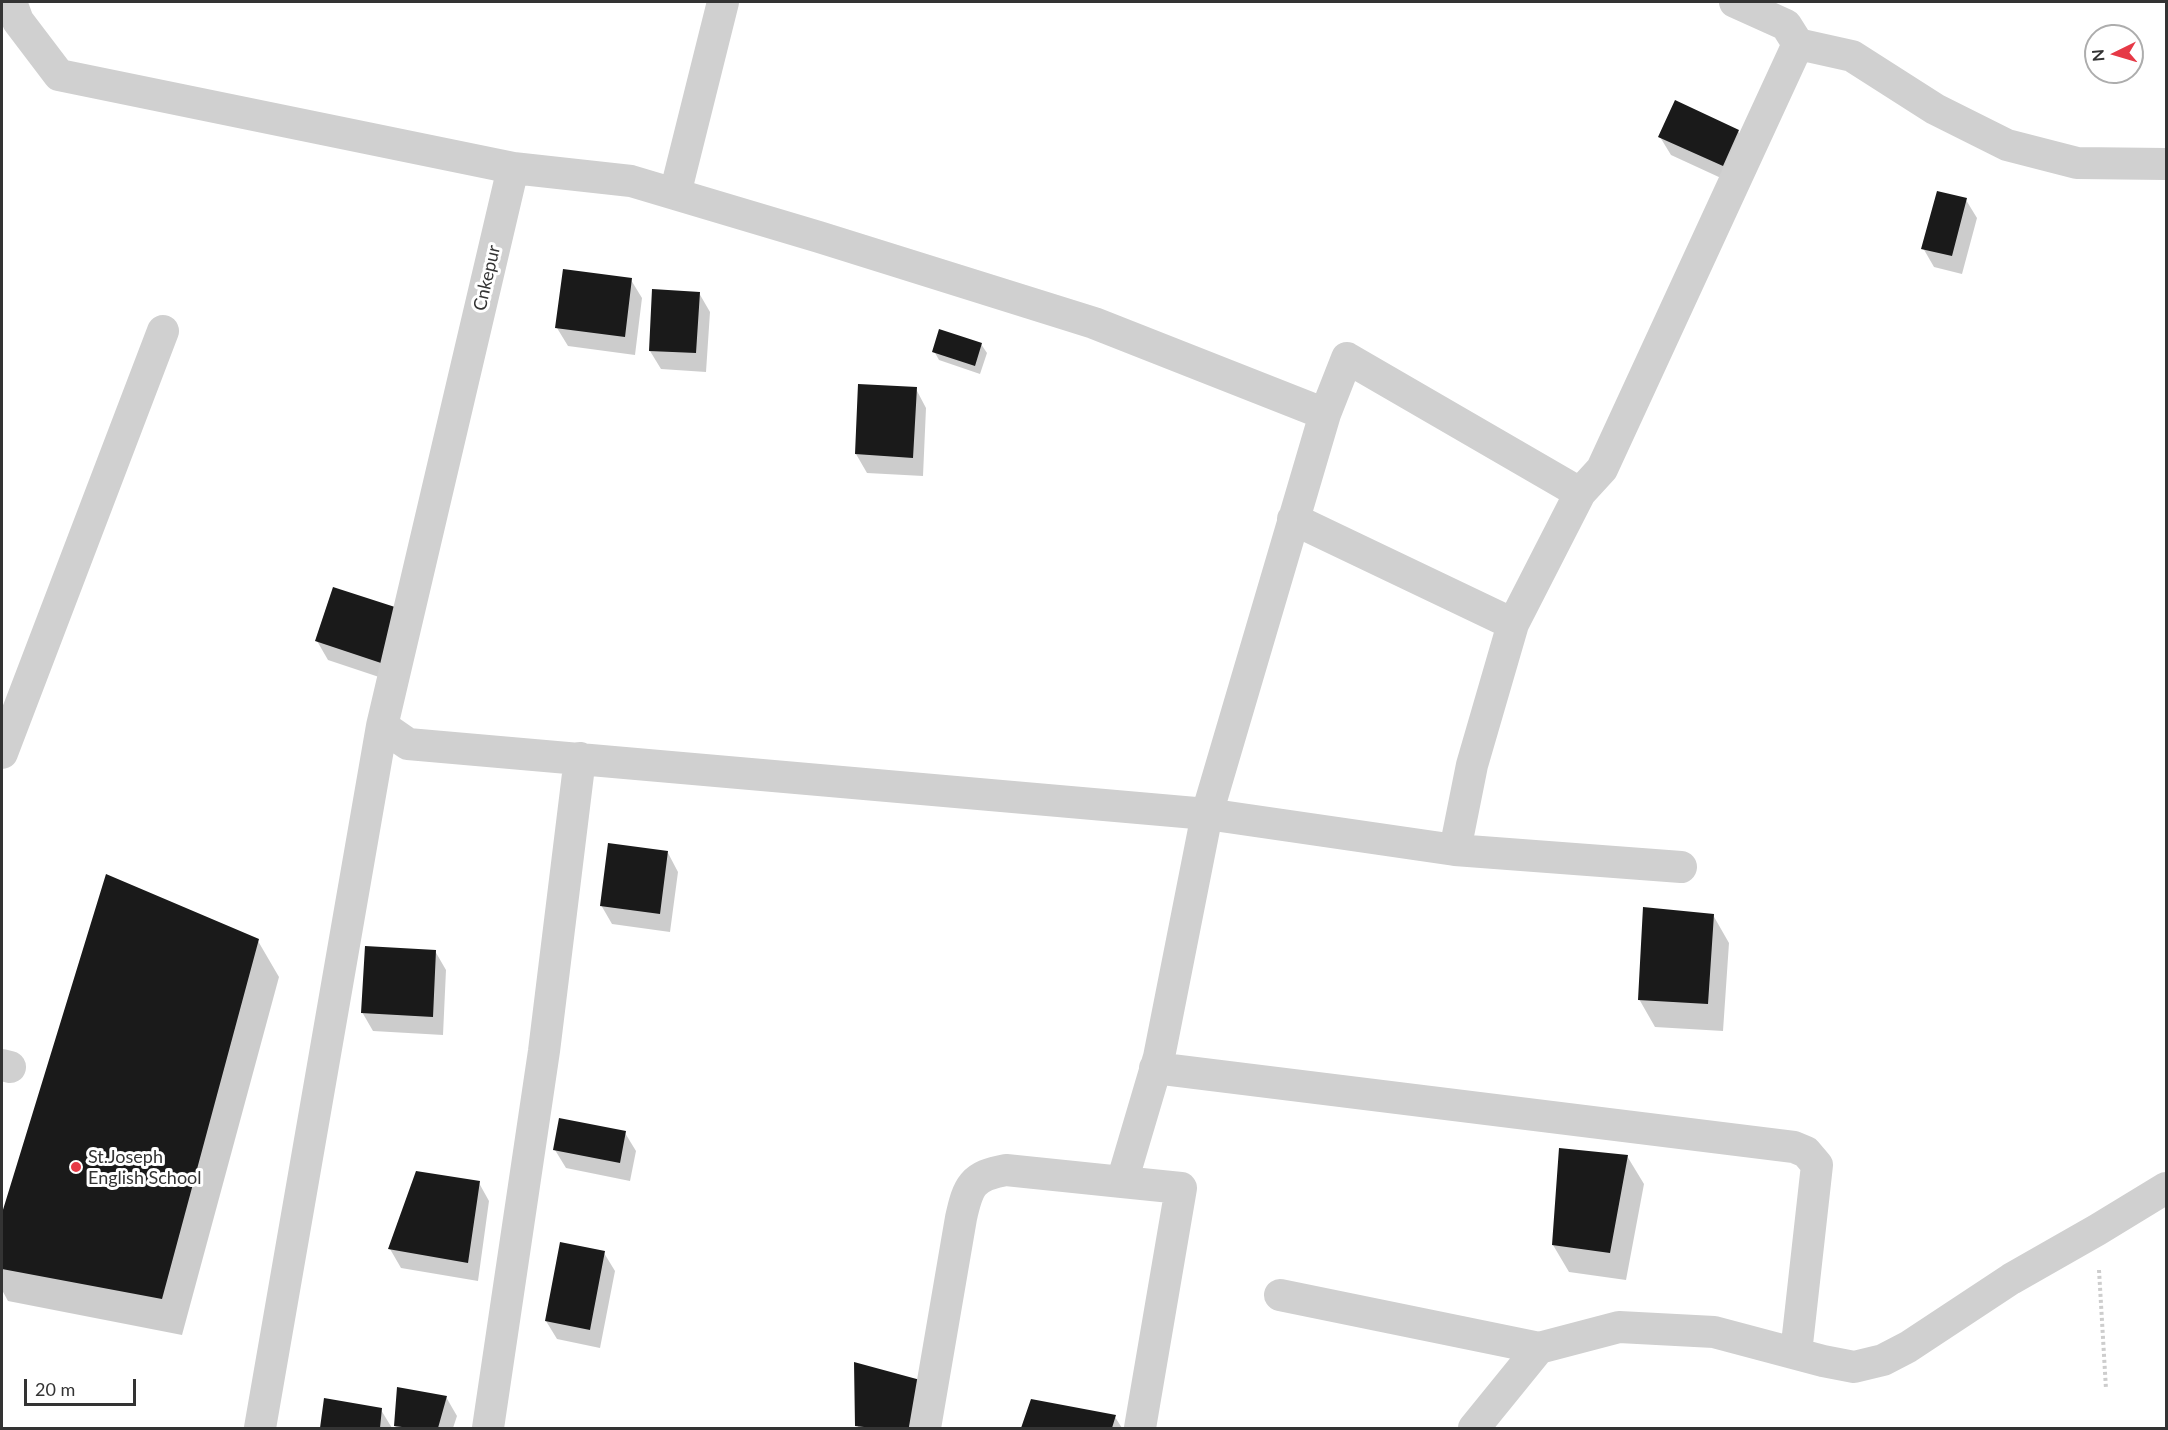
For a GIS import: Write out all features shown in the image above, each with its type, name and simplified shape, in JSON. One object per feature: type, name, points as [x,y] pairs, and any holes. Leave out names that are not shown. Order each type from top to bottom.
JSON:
[{"type":"street","points":[[675,194],[723,2]]},
{"type":"street","points":[[1735,2],[1786,25],[1798,44],[1852,56],[1935,109],[2007,144],[2077,163],[2166,164]]},
{"type":"street","points":[[10,14],[58,75],[513,168],[631,181],[1094,323],[1325,414]]},
{"type":"street","points":[[1455,850],[1472,765],[1514,624],[1580,493],[1602,469],[1798,44]]},
{"type":"street","name":"Cnkepur","points":[[260,1428],[382,726],[513,168]]},
{"type":"street","points":[[2,753],[163,331]]},
{"type":"street","points":[[1122,1182],[1155,1068],[1207,814],[1325,414],[1347,358],[1580,493]]},
{"type":"street","points":[[1293,519],[1514,624]]},
{"type":"street","points":[[382,726],[408,744],[1207,814],[1455,850],[1681,867]]},
{"type":"street","points":[[488,1428],[544,1051],[580,758]]},
{"type":"street","points":[[1155,1068],[1800,1149],[1812,1157],[1816,1165],[1796,1353]]},
{"type":"street","points":[[925,1428],[967,1194],[976,1179],[988,1173],[1006,1170],[1181,1188],[1140,1428]]},
{"type":"street","points":[[1280,1295],[1539,1348],[1618,1327],[1714,1332],[1822,1361],[1854,1367],[1883,1360],[1908,1347],[2011,1279],[2166,1188]]},
{"type":"street","points":[[1474,1428],[1539,1348]]},
{"type":"path","points":[[2097,1230],[2106,1389]]},
{"type":"building","points":[[1675,100],[1739,130],[1723,166],[1658,137]]},
{"type":"building","points":[[1937,191],[1967,198],[1952,256],[1921,249]]},
{"type":"building","points":[[563,269],[632,278],[625,337],[555,328]]},
{"type":"building","points":[[652,289],[700,292],[696,353],[649,351]]},
{"type":"building","points":[[939,329],[982,343],[975,366],[932,352]]},
{"type":"building","points":[[858,384],[917,387],[913,458],[855,454]]},
{"type":"building","points":[[333,587],[398,608],[381,663],[315,641]]},
{"type":"building","points":[[608,843],[668,851],[660,914],[600,906]]},
{"type":"building","points":[[106,874],[259,939],[162,1299],[2,1269],[2,1213]]},
{"type":"building","points":[[1643,907],[1714,914],[1708,1004],[1638,1000]]},
{"type":"building","points":[[365,946],[436,950],[433,1017],[361,1013]]},
{"type":"building","points":[[559,1118],[626,1131],[620,1163],[553,1150]]},
{"type":"building","points":[[1559,1148],[1628,1155],[1610,1253],[1552,1245]]},
{"type":"building","points":[[416,1171],[480,1181],[468,1263],[388,1249]]},
{"type":"building","points":[[560,1242],[605,1251],[590,1330],[545,1321]]},
{"type":"building","points":[[854,1362],[924,1381],[909,1428],[855,1426]]},
{"type":"building","points":[[397,1387],[447,1396],[438,1428],[394,1426]]},
{"type":"building","points":[[324,1398],[382,1408],[380,1428],[320,1428]]},
{"type":"building","points":[[1031,1399],[1116,1415],[1112,1428],[1021,1428]]},
{"type":"place","name":"St.Joseph English School","points":[[76,1167]]}]
